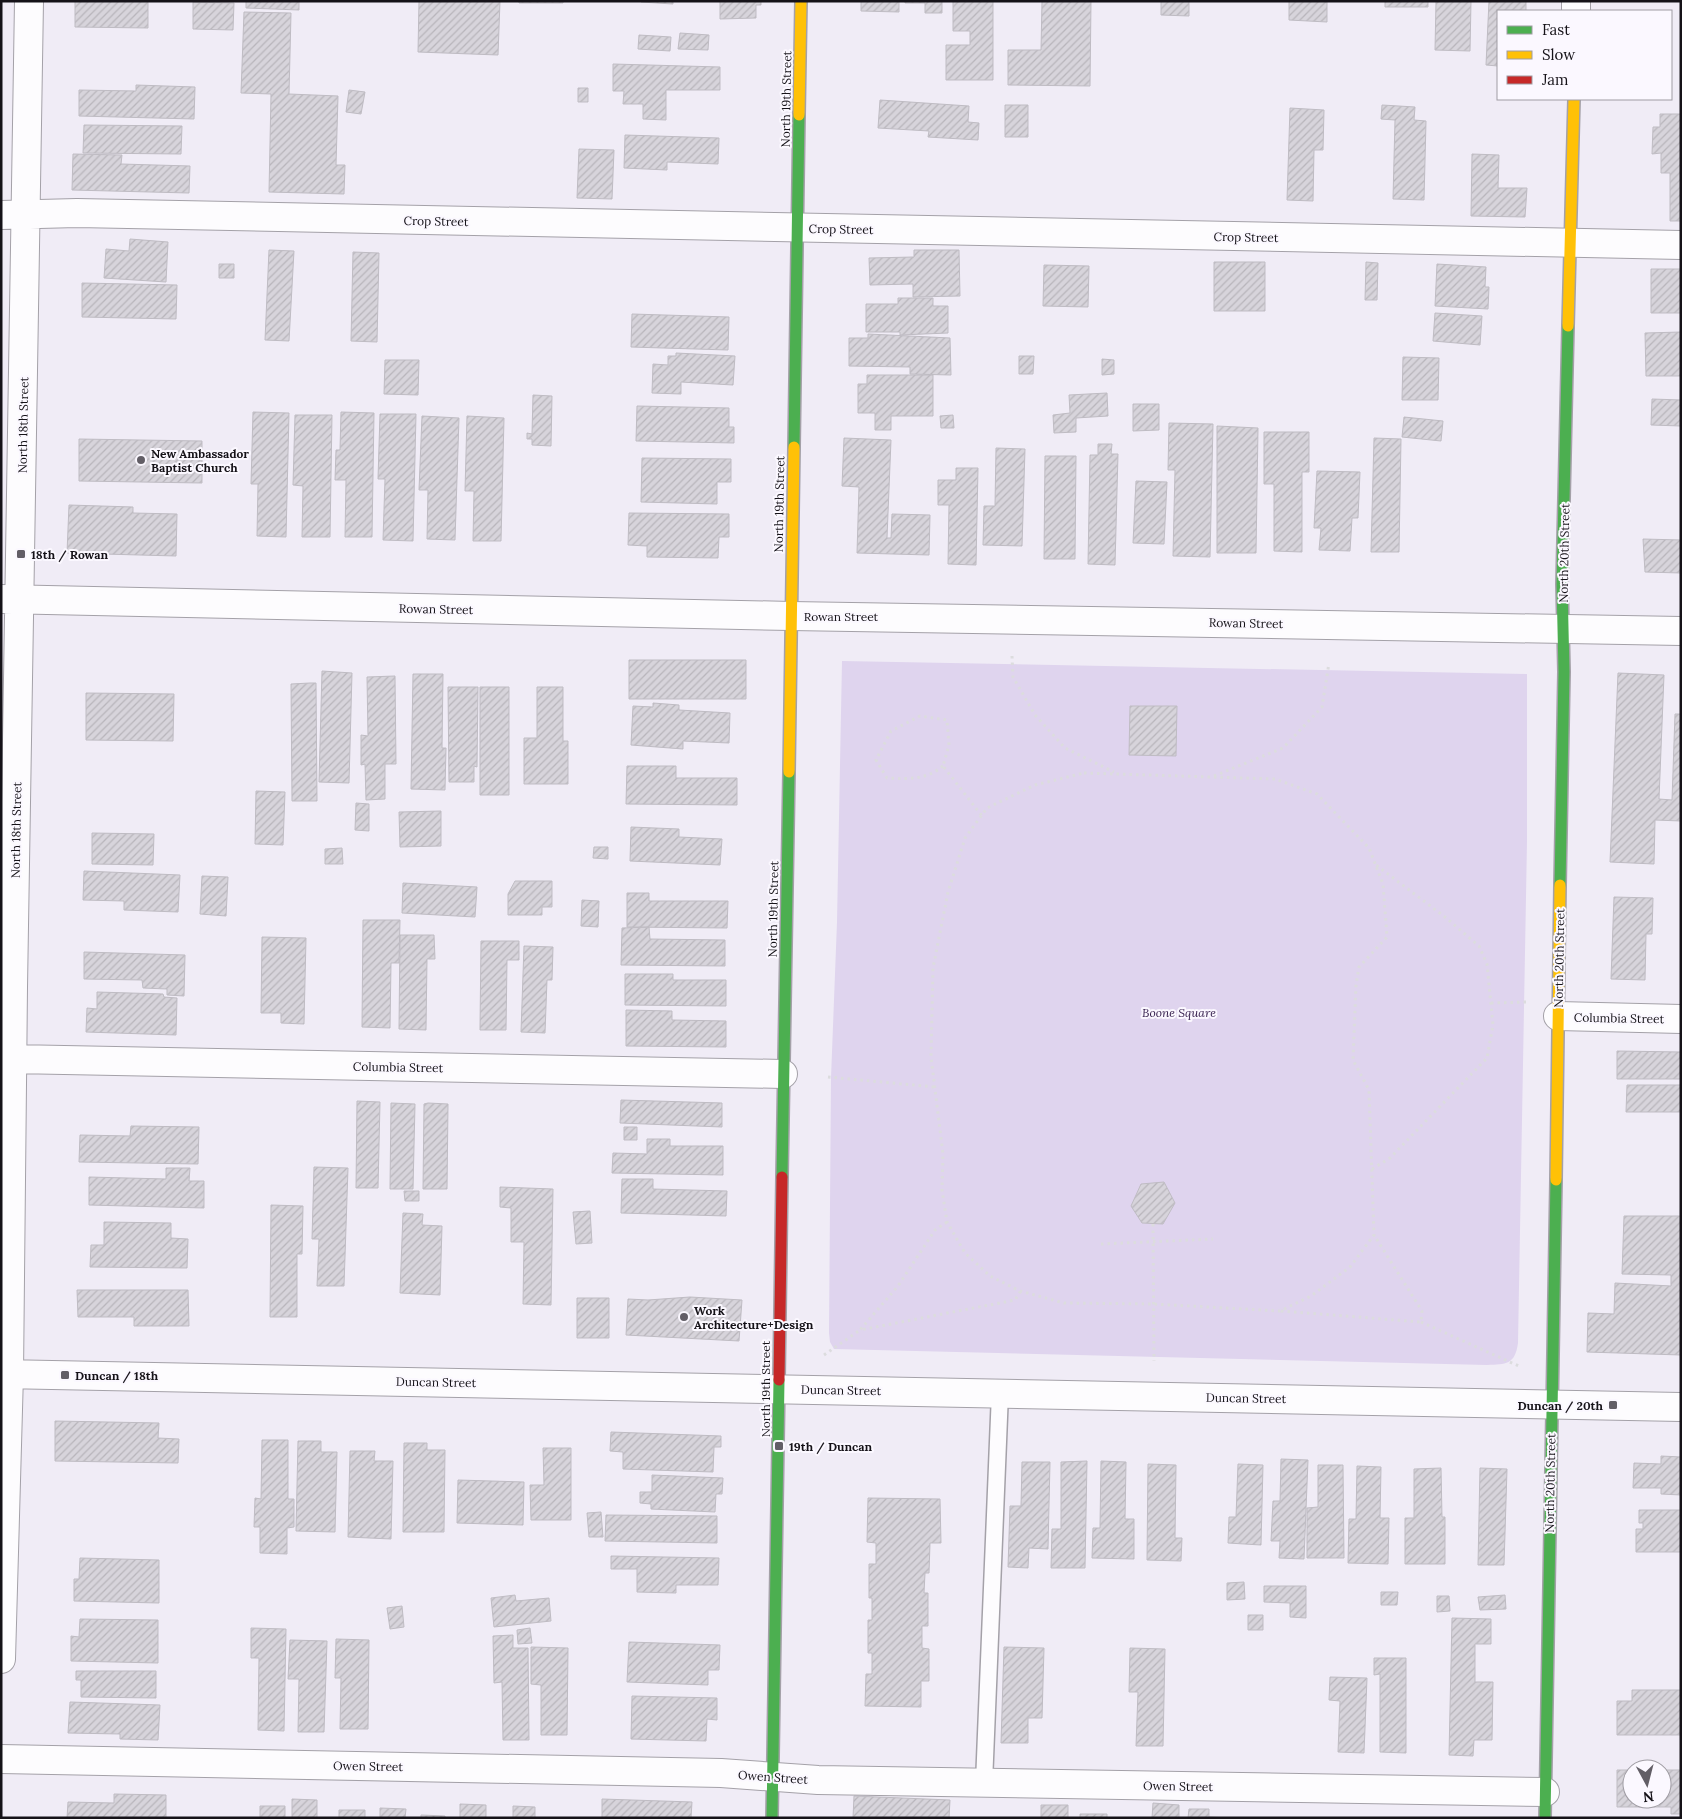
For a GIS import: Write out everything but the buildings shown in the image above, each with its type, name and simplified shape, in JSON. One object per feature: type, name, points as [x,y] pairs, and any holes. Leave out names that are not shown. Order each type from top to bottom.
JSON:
[{"type":"street","name":"North 18th Street","points":[[1,1659],[5,1374],[13,1059],[7,987],[13,215],[29,1]]},
{"type":"street","name":"North 19th Street","points":[[772,1818],[802,1]]},
{"type":"street","name":"North 20th Street","points":[[1545,1805],[1563,629],[1574,100]]},
{"type":"street","name":"Crop Street","points":[[13,215],[77,213],[797,229],[1681,245]]},
{"type":"street","name":"Rowan Street","points":[[10,600],[791,616],[1681,631]]},
{"type":"street","name":"Columbia Street","points":[[1558,1016],[1681,1019]]},
{"type":"street","name":"Columbia Street","points":[[13,1059],[783,1074]]},
{"type":"street","name":"Duncan Street","points":[[5,1374],[1681,1407]]},
{"type":"street","name":"Owen Street","points":[[1,1759],[721,1773],[773,1777],[984,1783],[1545,1805]]},
{"type":"lane","points":[[984,1783],[1000,1393]]},
{"type":"path","points":[[1012,656],[1013,677],[1035,715],[1065,748],[1117,774]]},
{"type":"path","points":[[1211,777],[1283,748],[1322,707],[1329,663]]},
{"type":"path","points":[[920,716],[947,720],[949,745],[943,766],[931,775],[909,779],[887,778],[876,760],[891,731],[920,716]]},
{"type":"path","points":[[943,766],[982,816]]},
{"type":"path","points":[[1421,1322],[1422,1311],[1374,1235],[1368,1090],[1353,1060],[1356,985],[1359,967],[1387,936],[1383,884],[1369,848],[1317,794],[1275,779],[1084,772],[1034,785],[988,808],[966,838],[951,883],[933,968],[931,1057],[943,1154],[942,1190],[947,1222],[965,1253],[990,1276],[1020,1292],[1064,1303],[1153,1304],[1280,1311],[1421,1322],[1522,1368]]},
{"type":"path","points":[[1371,1170],[1390,1158],[1487,1058],[1493,1025],[1487,964],[1479,946],[1445,917],[1376,865]]},
{"type":"path","points":[[1491,1003],[1529,1002]]},
{"type":"path","points":[[828,1077],[935,1087]]},
{"type":"path","points":[[824,1355],[860,1330],[898,1286],[935,1230],[947,1222]]},
{"type":"path","points":[[1153,1224],[1154,1361]]},
{"type":"path","points":[[1280,1311],[1311,1296],[1350,1267],[1374,1235]]},
{"type":"path","points":[[1101,1244],[1213,1239]]},
{"type":"path","points":[[860,1330],[1015,1300],[1020,1292]]},
{"type":"green space","name":"Boone Square","points":[[842,661],[1527,674],[1527,841],[1518,1343],[1515,1356],[1512,1359],[1504,1363],[1487,1365],[834,1349],[830,1342],[829,1333],[831,1078],[837,922]]},
{"type":"traffic: fast","points":[[794,447],[799,115]]},
{"type":"traffic: fast","points":[[1560,885],[1564,672],[1562,584],[1568,326]]},
{"type":"traffic: fast","points":[[782,1177],[789,772]]},
{"type":"traffic: fast","points":[[1545,1818],[1556,1180]]},
{"type":"traffic: fast","points":[[772,1818],[779,1380]]},
{"type":"traffic: slow","points":[[799,115],[801,1]]},
{"type":"traffic: slow","points":[[1568,326],[1574,100]]},
{"type":"traffic: slow","points":[[789,772],[794,447]]},
{"type":"traffic: slow","points":[[1556,1180],[1560,885]]},
{"type":"traffic: jam","points":[[779,1380],[782,1177]]},
{"type":"place","name":"New Ambassador Baptist Church","points":[[141,460]]},
{"type":"place","name":"18th / Rowan","points":[[21,554]]},
{"type":"place","name":"Work Architecture+Design","points":[[684,1317]]},
{"type":"place","name":"Duncan / 18th","points":[[65,1375]]},
{"type":"place","name":"Duncan / 20th","points":[[1613,1405]]},
{"type":"place","name":"19th / Duncan","points":[[779,1446]]}]
